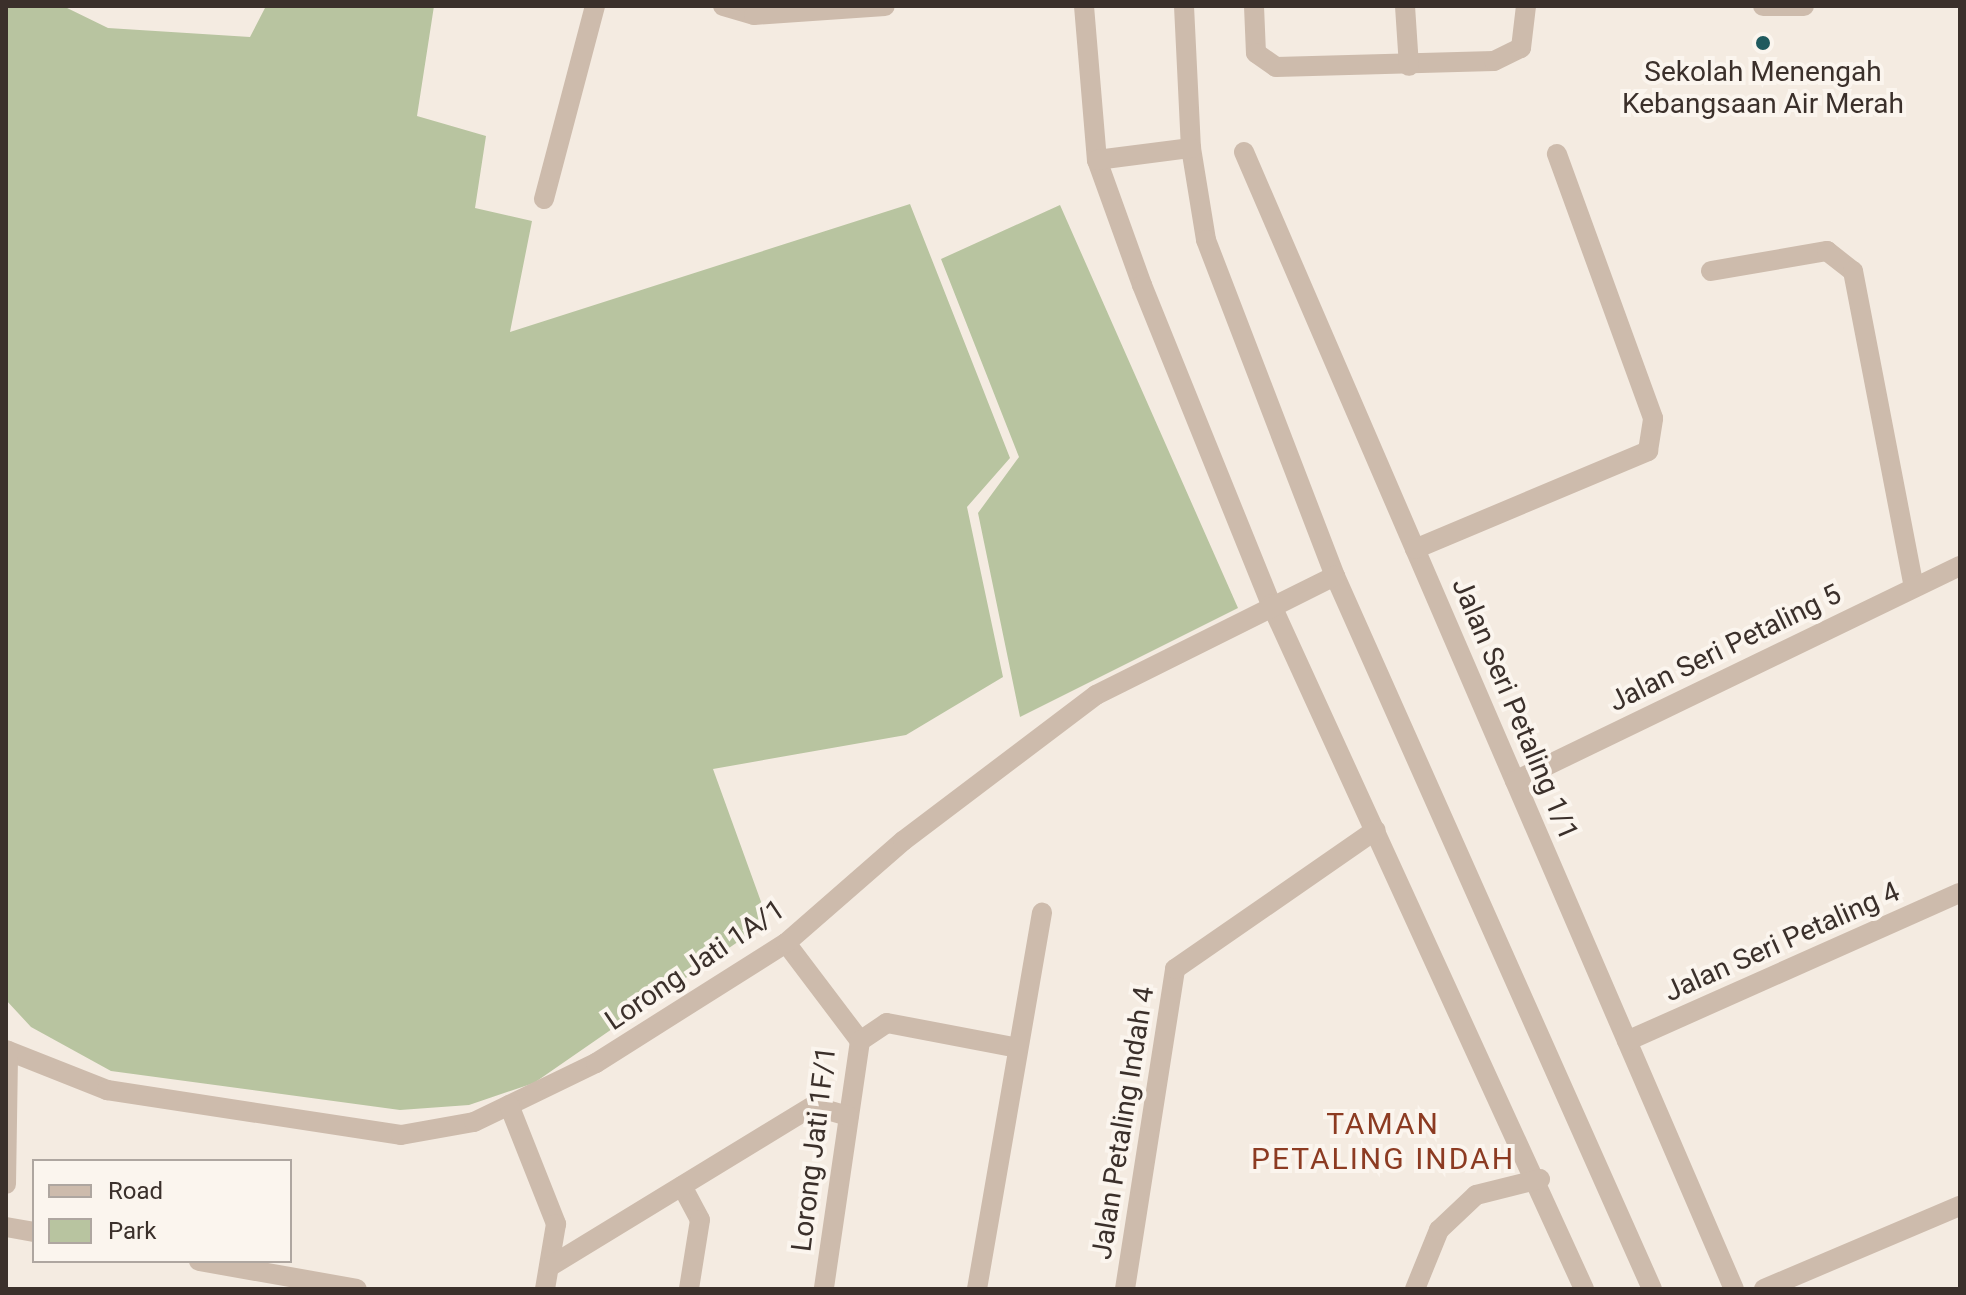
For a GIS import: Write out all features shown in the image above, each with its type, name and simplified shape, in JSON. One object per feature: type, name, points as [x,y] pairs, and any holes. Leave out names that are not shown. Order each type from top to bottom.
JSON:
[{"type":"street","points":[[544,199],[595,6]]},
{"type":"street","points":[[723,6],[754,15],[885,6]]},
{"type":"street","points":[[1084,6],[1097,160],[1271,604],[1540,1179],[1584,1289]]},
{"type":"street","points":[[1184,6],[1191,148],[1206,240],[1335,576],[1652,1289]]},
{"type":"street","points":[[1254,6],[1263,63],[1409,66],[1513,55],[1526,34],[1526,11]]},
{"type":"street","points":[[1405,6],[1409,66]]},
{"type":"street","points":[[1763,6],[1804,6]]},
{"type":"street","points":[[1097,160],[1191,148]]},
{"type":"street","name":"Jalan Seri Petaling 1/1","points":[[1244,152],[1734,1289]]},
{"type":"street","points":[[1415,549],[1648,451],[1653,418],[1557,154]]},
{"type":"street","points":[[1711,271],[1827,251],[1853,271],[1914,587]]},
{"type":"street","name":"Jalan Seri Petaling 5","points":[[1515,781],[1960,566]]},
{"type":"street","name":"Lorong Jati 1A/1","points":[[7,1051],[107,1090],[401,1135],[474,1122],[596,1063],[786,943],[903,841],[1096,695],[1271,604],[1335,576]]},
{"type":"street","name":"Jalan Petaling Indah 4","points":[[1125,1289],[1175,969],[1376,830]]},
{"type":"street","name":"Jalan Seri Petaling 4","points":[[1627,1041],[1960,893]]},
{"type":"street","points":[[977,1289],[1042,913]]},
{"type":"street","name":"Lorong Jati 1F/1","points":[[786,943],[860,1041],[824,1289]]},
{"type":"street","points":[[860,1041],[887,1023],[1018,1048]]},
{"type":"street","points":[[6,1184],[7,1051]]},
{"type":"street","points":[[509,1105],[556,1224],[545,1289]]},
{"type":"street","points":[[549,1267],[813,1106],[849,1116]]},
{"type":"street","points":[[1415,1289],[1439,1230],[1476,1195],[1540,1179]]},
{"type":"street","points":[[682,1186],[700,1220],[689,1289]]},
{"type":"street","points":[[1764,1289],[1960,1206]]},
{"type":"street","points":[[6,1227],[32,1232]]},
{"type":"street","points":[[210,1263],[357,1289]]},
{"type":"green space","points":[[6,6],[63,6],[108,28],[250,37],[266,6],[434,6],[417,116],[486,136],[475,208],[532,221],[510,332],[910,204],[1010,458],[967,507],[1003,677],[906,735],[713,769],[768,921],[534,1083],[469,1105],[400,1110],[111,1071],[31,1027],[6,1000]]},
{"type":"green space","points":[[1060,205],[1238,608],[1020,717],[978,513],[1019,457],[941,259]]},
{"type":"place","name":"Sekolah Menengah Kebangsaan Air Merah","points":[[1763,43]]},
{"type":"district","name":"TAMAN PETALING INDAH","points":[[1383,1141]]}]
